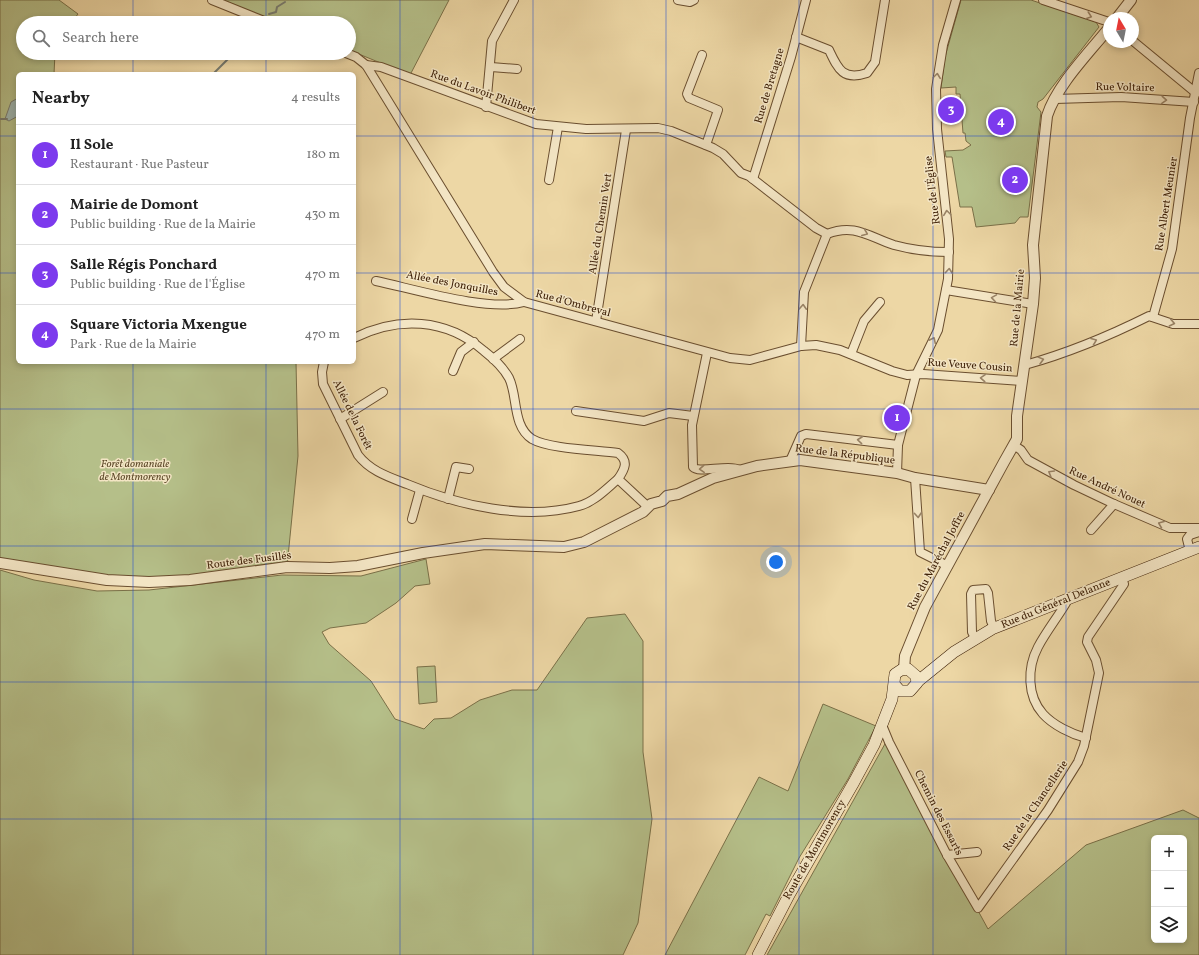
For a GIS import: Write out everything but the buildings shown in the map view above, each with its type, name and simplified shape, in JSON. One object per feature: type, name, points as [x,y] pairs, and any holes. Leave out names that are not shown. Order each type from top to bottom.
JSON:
[{"type":"main road","name":"Rue du Général Delanne","points":[[911,679],[929,671],[975,638],[994,628],[1195,549]]},
{"type":"main road","points":[[895,674],[911,679],[900,691],[894,684],[895,674]]},
{"type":"main road","name":"Route de Montmorency","points":[[758,955],[789,895],[911,679]]},
{"type":"main road","name":"Route de Montmorency","points":[[883,728],[892,699],[894,684]]},
{"type":"street","points":[[212,0],[252,16]]},
{"type":"street","points":[[486,107],[492,41],[514,0]]},
{"type":"street","points":[[678,0],[690,2],[694,0]]},
{"type":"street","name":"Rue de Bretagne","points":[[753,179],[806,0]]},
{"type":"street","points":[[796,37],[829,50],[837,66],[843,72],[851,76],[867,73],[875,62],[885,0]]},
{"type":"street","name":"Rue de l'Église","points":[[897,473],[898,444],[916,375],[938,330],[946,290],[949,252],[948,223],[937,129],[936,89],[943,45],[956,0]]},
{"type":"street","points":[[1043,0],[1103,20]]},
{"type":"street","points":[[1122,12],[1131,0]]},
{"type":"street","name":"Rue de la Mairie","points":[[989,490],[1017,439],[1017,416],[1033,304],[1035,278],[1033,245],[1048,116],[1055,99],[1103,36]]},
{"type":"street","points":[[1139,45],[1196,93]]},
{"type":"street","points":[[702,55],[688,94],[689,98],[718,110],[706,145]]},
{"type":"street","name":"Rue d'Ombreval","points":[[356,58],[366,65],[492,272],[504,287],[524,302],[707,353],[730,358],[750,360],[801,346],[816,345],[851,354],[892,371],[907,375],[916,375]]},
{"type":"street","name":"Rue du Lavoir Philibert","points":[[366,65],[381,67],[529,122],[606,130],[658,128],[671,131],[706,145],[723,154],[742,173],[753,179],[816,228],[827,234]]},
{"type":"street","points":[[490,67],[517,69]]},
{"type":"street","name":"Rue Albert Meunier","points":[[1152,317],[1172,249],[1199,73]]},
{"type":"street","name":"Rue Voltaire","points":[[1055,99],[1121,97],[1194,102]]},
{"type":"street","points":[[549,180],[558,126]]},
{"type":"street","name":"Allée du Chemin Vert","points":[[596,321],[626,130]]},
{"type":"street","points":[[801,346],[804,292],[827,234],[835,231],[855,229],[894,245],[914,250],[949,252]]},
{"type":"street","name":"Allée des Jonquilles","points":[[376,281],[492,305],[513,305],[524,302]]},
{"type":"street","points":[[946,290],[1033,304]]},
{"type":"street","points":[[851,354],[864,321],[880,302]]},
{"type":"street","points":[[1025,365],[1050,358],[1109,336],[1149,316],[1173,324],[1196,324]]},
{"type":"street","points":[[356,337],[371,330],[404,323],[421,323],[443,327],[474,342],[493,359],[508,377],[513,389],[520,424],[525,433],[540,442],[618,453],[623,457],[625,463],[624,470],[618,479],[647,506]]},
{"type":"street","points":[[493,359],[520,339]]},
{"type":"street","points":[[453,371],[461,352],[474,342]]},
{"type":"street","points":[[707,353],[693,416],[692,463],[695,470],[728,466],[740,470]]},
{"type":"street","name":"Allée de la Forêt","points":[[324,364],[323,384],[358,455],[364,463],[376,471],[420,490],[448,499],[511,510],[562,510],[580,506],[591,501],[618,479]]},
{"type":"street","name":"Rue Veuve Cousin","points":[[916,375],[1022,381]]},
{"type":"street","points":[[340,419],[383,392]]},
{"type":"street","points":[[576,411],[644,421],[669,413],[693,416]]},
{"type":"street","points":[[790,461],[801,436],[806,434],[898,444]]},
{"type":"street","name":"Rue André Nouet","points":[[1014,446],[1021,450],[1028,460],[1074,485],[1114,504],[1170,528],[1199,528]]},
{"type":"street","name":"Rue de la République","points":[[549,547],[564,547],[584,542],[643,512],[647,506],[662,501],[670,494],[678,494],[708,480],[740,470],[790,461],[800,460],[897,473],[915,478],[989,490]]},
{"type":"street","points":[[448,499],[456,467],[469,469]]},
{"type":"street","points":[[915,478],[920,552],[948,566]]},
{"type":"street","points":[[412,519],[420,490]]},
{"type":"street","name":"Rue du Maréchal Joffre","points":[[911,679],[905,656],[925,607],[989,490]]},
{"type":"street","points":[[1090,530],[1114,504]]},
{"type":"street","points":[[1195,549],[1187,539],[1190,535],[1199,532]]},
{"type":"street","name":"Route des Fusillés","points":[[0,563],[107,580],[149,582],[190,580],[287,567],[330,568],[358,566],[423,553],[485,544],[549,547]]},
{"type":"street","name":"Rue de la Chancellerie","points":[[978,908],[1067,781],[1078,762],[1086,738],[1099,673],[1096,660],[1087,642],[1088,637],[1124,584],[1122,577]]},
{"type":"street","points":[[975,638],[972,632],[970,594],[973,590],[986,589],[988,593],[991,620],[994,628]]},
{"type":"street","points":[[1064,600],[1066,603],[1038,647],[1032,664],[1030,680],[1032,693],[1042,714],[1062,728],[1086,738]]},
{"type":"street","name":"Chemin des Essarts","points":[[883,728],[947,855],[978,908]]},
{"type":"street","points":[[947,855],[977,852]]},
{"type":"green space","name":"Forêt domaniale de Montmorency","points":[[0,0],[59,0],[78,14],[76,16],[16,16],[16,60],[55,60],[54,72],[16,72],[16,364],[296,364],[298,456],[287,567],[149,582],[0,563]]},
{"type":"green space","points":[[223,0],[449,0],[410,75],[356,53],[356,16],[262,16]]},
{"type":"green space","points":[[961,0],[1031,0],[1096,22],[1099,27],[1043,99],[1038,102],[1037,107],[1041,112],[1028,217],[1020,217],[1015,223],[976,227],[972,207],[960,207],[952,157],[946,157],[945,151],[963,150],[971,145],[966,141],[965,133],[963,133],[960,94],[956,94],[956,87],[941,88],[945,57]]},
{"type":"green space","points":[[426,559],[430,584],[415,586],[396,603],[366,623],[330,628],[322,632],[329,644],[371,681],[395,719],[424,729],[434,719],[451,718],[480,700],[512,690],[537,690],[587,618],[625,614],[643,641],[643,752],[652,819],[638,923],[623,955],[0,955],[0,570],[34,580],[97,591],[149,590],[282,575],[361,576]]},
{"type":"green space","points":[[435,666],[437,702],[419,704],[417,667]]},
{"type":"green space","points":[[823,704],[876,726],[848,779],[799,858],[770,916],[766,914],[745,955],[665,955],[759,777],[788,791]]},
{"type":"green space","points":[[886,742],[988,929],[1086,845],[1183,810],[1199,818],[1199,955],[767,955]]},
{"type":"water","points":[[16,99],[16,117],[9,121],[5,119],[11,102]]},
{"type":"waterway","points":[[269,14],[276,12],[277,7],[285,2]]},
{"type":"waterway","points":[[215,72],[227,60]]},
{"type":"waterway","points":[[0,119],[7,119]]},
{"type":"place","name":"Salle Régis Ponchard","points":[[951,110]]},
{"type":"place","name":"Square Victoria Mxengue","points":[[1001,122]]},
{"type":"place","name":"Mairie de Domont","points":[[1015,180]]},
{"type":"place","name":"Il Sole","points":[[897,418]]}]
